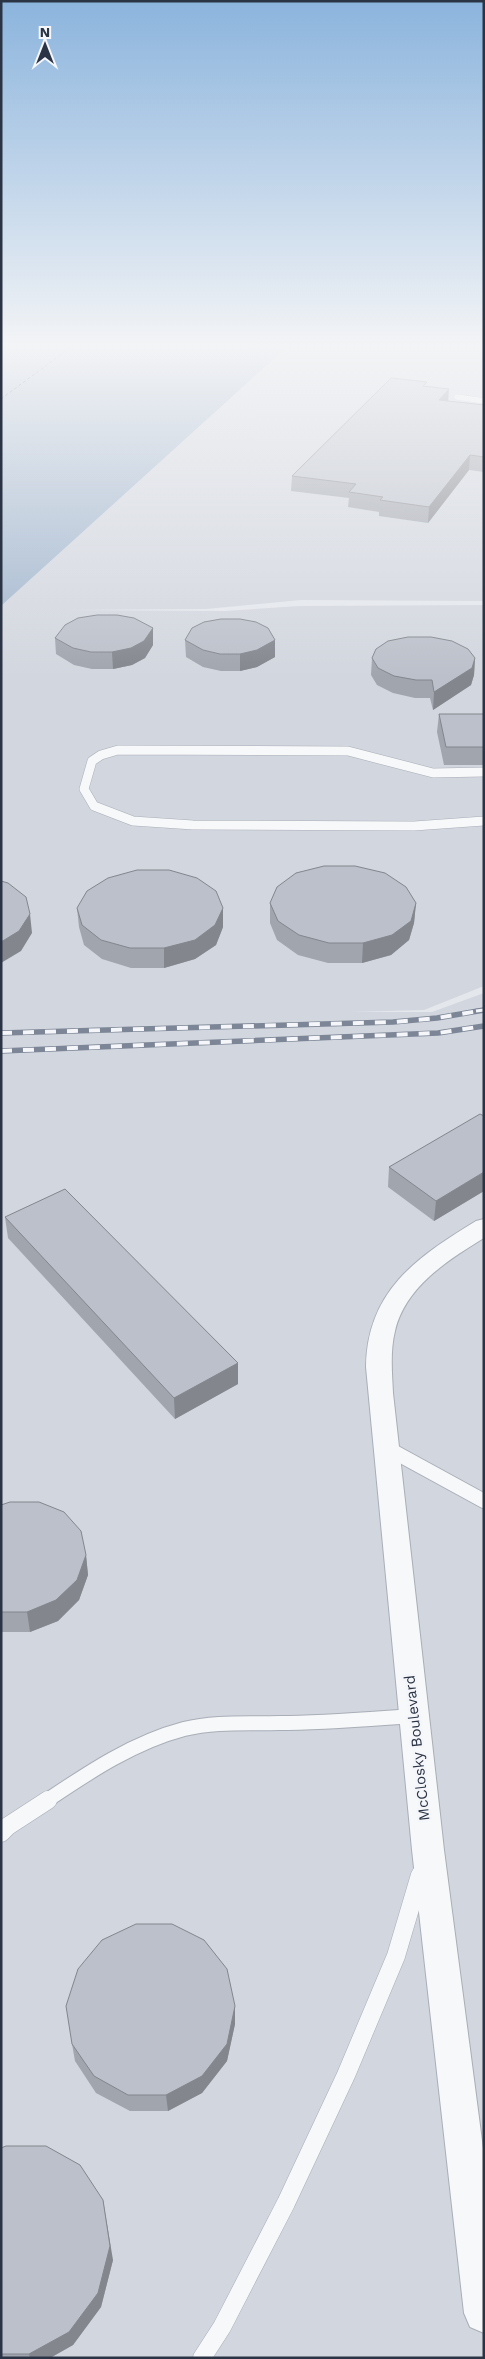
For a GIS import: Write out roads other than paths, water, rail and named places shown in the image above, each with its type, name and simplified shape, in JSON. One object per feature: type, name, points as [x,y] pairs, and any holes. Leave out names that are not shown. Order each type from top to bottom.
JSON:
[{"type":"street","name":"McClosky Boulevard","points":[[484,1227],[441,1253],[416,1272],[398,1297],[384,1325],[379,1359],[385,1447],[413,1716],[484,2313]]},
{"type":"lane","points":[[484,772],[433,773],[348,750],[118,750],[96,756],[88,765],[84,789],[94,806],[133,821],[193,825],[414,826],[484,821]]},
{"type":"lane","points":[[385,1447],[484,1501]]},
{"type":"lane","points":[[4,1830],[96,1770],[148,1740],[185,1728],[224,1723],[291,1723],[413,1716]]},
{"type":"lane","points":[[202,2358],[222,2326],[286,2203],[346,2075],[396,1956],[428,1850]]},
{"type":"water","points":[[1,457],[165,457],[1,606]]},
{"type":"railway","points":[[1,1033],[393,1022],[437,1018],[484,1010],[476,1011]]},
{"type":"railway","points":[[1,1051],[438,1033],[484,1026]]}]
